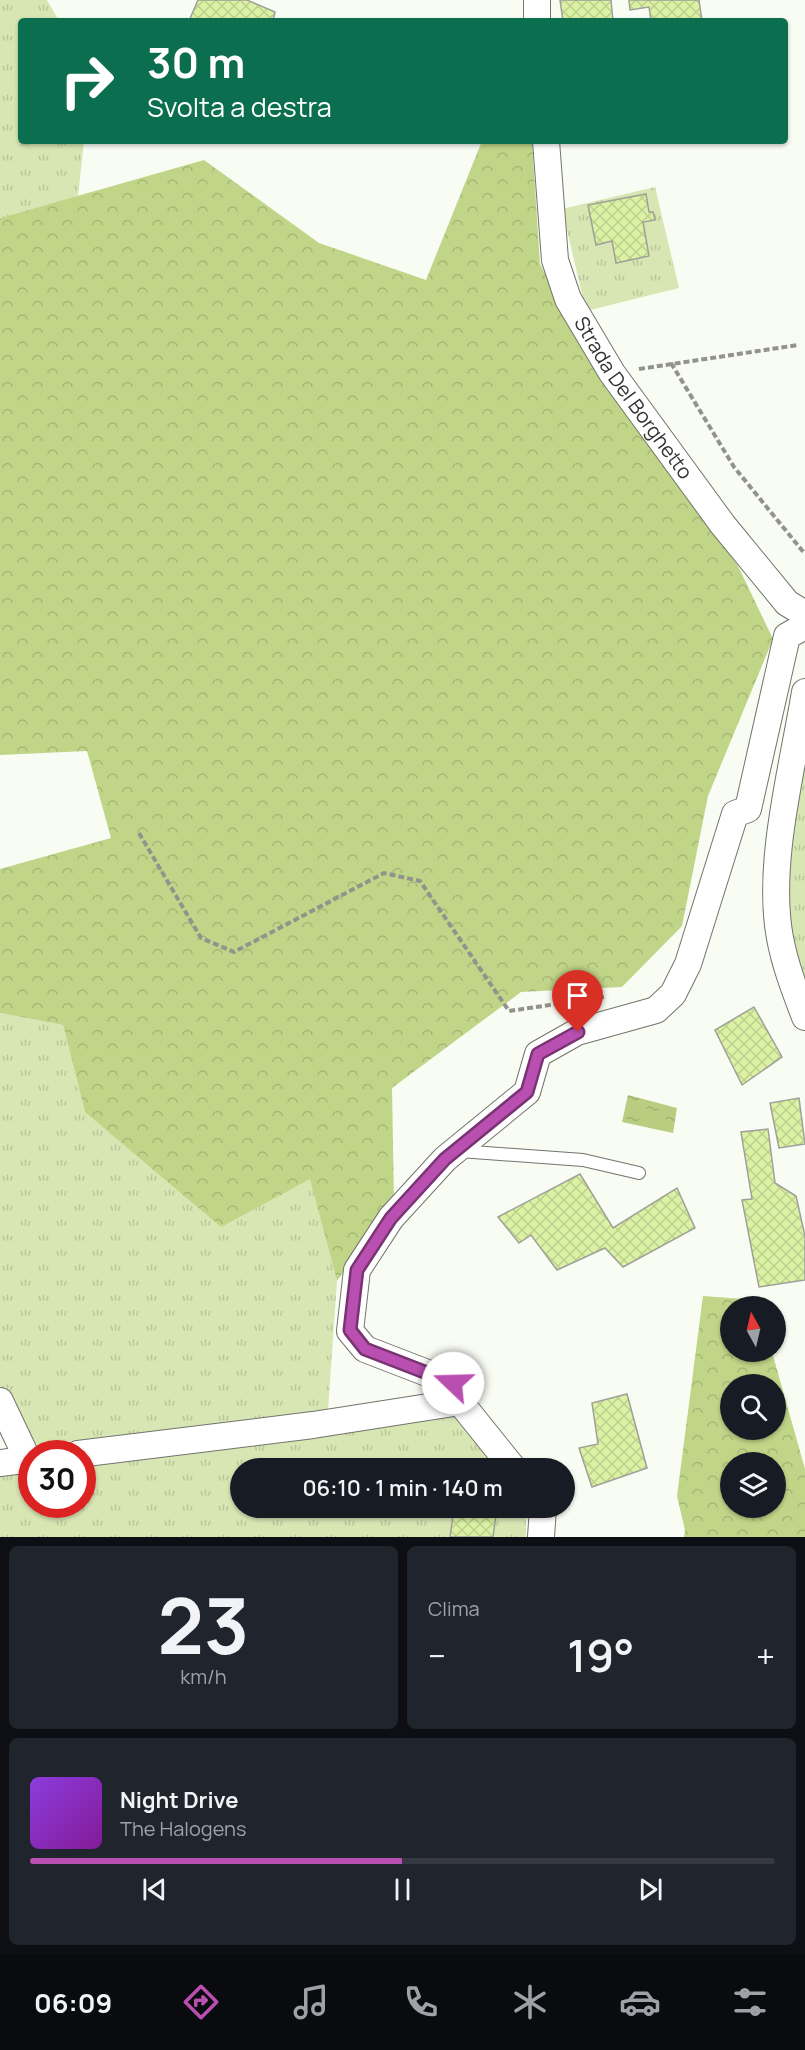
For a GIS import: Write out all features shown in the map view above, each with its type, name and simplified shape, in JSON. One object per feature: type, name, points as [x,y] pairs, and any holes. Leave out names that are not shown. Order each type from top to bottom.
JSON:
[{"type":"street","points":[[537,0],[537,18]]},
{"type":"street","name":"Strada Del Borghetto","points":[[546,144],[555,260],[568,299],[612,373],[723,525],[787,603],[805,614]]},
{"type":"street","points":[[505,1458],[460,1402],[453,1383],[365,1349],[350,1330],[357,1270],[391,1218],[455,1150],[527,1092],[538,1054],[578,1032],[656,1010],[673,994],[687,964],[735,814],[748,809],[787,636],[805,626]]},
{"type":"street","points":[[805,692],[780,844],[776,892],[780,937],[805,1017]]},
{"type":"street","points":[[0,1401],[20,1440]]},
{"type":"street","points":[[96,1452],[313,1425],[460,1402]]},
{"type":"street","points":[[0,1463],[18,1461]]},
{"type":"street","points":[[541,1537],[542,1518]]},
{"type":"lane","points":[[455,1150],[584,1160],[639,1173]]},
{"type":"path","points":[[612,373],[798,345]]},
{"type":"path","points":[[672,363],[734,467],[805,554]]},
{"type":"path","points":[[139,833],[201,938],[234,952],[384,873],[420,881],[509,1011],[607,997]]},
{"type":"green space","points":[[0,0],[47,0],[57,18],[18,18],[18,144],[84,144],[78,196],[0,218]]},
{"type":"green space","points":[[481,144],[532,144],[540,264],[590,363],[738,566],[773,639],[708,796],[682,926],[622,987],[521,992],[392,1088],[394,1202],[337,1281],[310,1179],[221,1227],[85,1112],[63,1025],[0,1013],[0,869],[111,838],[87,751],[0,755],[0,218],[204,160],[319,243],[426,280]]},
{"type":"green space","points":[[655,187],[679,288],[586,311],[562,209]]},
{"type":"green space","points":[[805,692],[805,1017],[795,990],[780,844]]},
{"type":"green space","points":[[0,1013],[63,1025],[85,1112],[310,1178],[337,1281],[328,1410],[79,1440],[32,1440],[0,1414]]},
{"type":"green space","points":[[703,1296],[720,1297],[720,1362],[775,1362],[778,1374],[720,1374],[720,1440],[786,1440],[786,1402],[805,1469],[805,1537],[684,1537],[685,1530],[677,1496]]},
{"type":"green space","points":[[463,1406],[496,1458],[230,1458],[230,1518],[526,1518],[526,1537],[0,1537],[0,1472],[18,1470],[18,1518],[96,1518],[96,1459]]},
{"type":"water","points":[[628,1095],[677,1108],[673,1133],[622,1122]]},
{"type":"building","points":[[198,0],[247,0],[275,12],[274,18],[190,18]]},
{"type":"building","points":[[560,0],[611,0],[613,18],[563,18]]},
{"type":"building","points":[[629,0],[699,0],[702,18],[651,18],[649,7],[630,10]]},
{"type":"building","points":[[646,194],[649,212],[653,212],[655,220],[643,222],[649,256],[616,263],[612,241],[596,245],[588,205]]},
{"type":"building","points":[[754,1007],[782,1057],[742,1085],[715,1030]]},
{"type":"building","points":[[799,1098],[805,1144],[779,1148],[770,1103]]},
{"type":"building","points":[[768,1129],[775,1183],[796,1196],[805,1236],[805,1280],[759,1287],[742,1200],[752,1199],[741,1132]]},
{"type":"building","points":[[580,1174],[613,1228],[677,1188],[695,1228],[623,1267],[605,1248],[557,1270],[531,1235],[519,1243],[498,1217]]},
{"type":"building","points":[[627,1394],[647,1468],[592,1487],[579,1448],[598,1444],[592,1403]]},
{"type":"building","points":[[453,1518],[496,1518],[493,1537],[450,1537]]},
{"type":"route","points":[[453,1383],[365,1349],[350,1330],[357,1270],[391,1218],[445,1159],[527,1092],[538,1054],[578,1032]]}]
